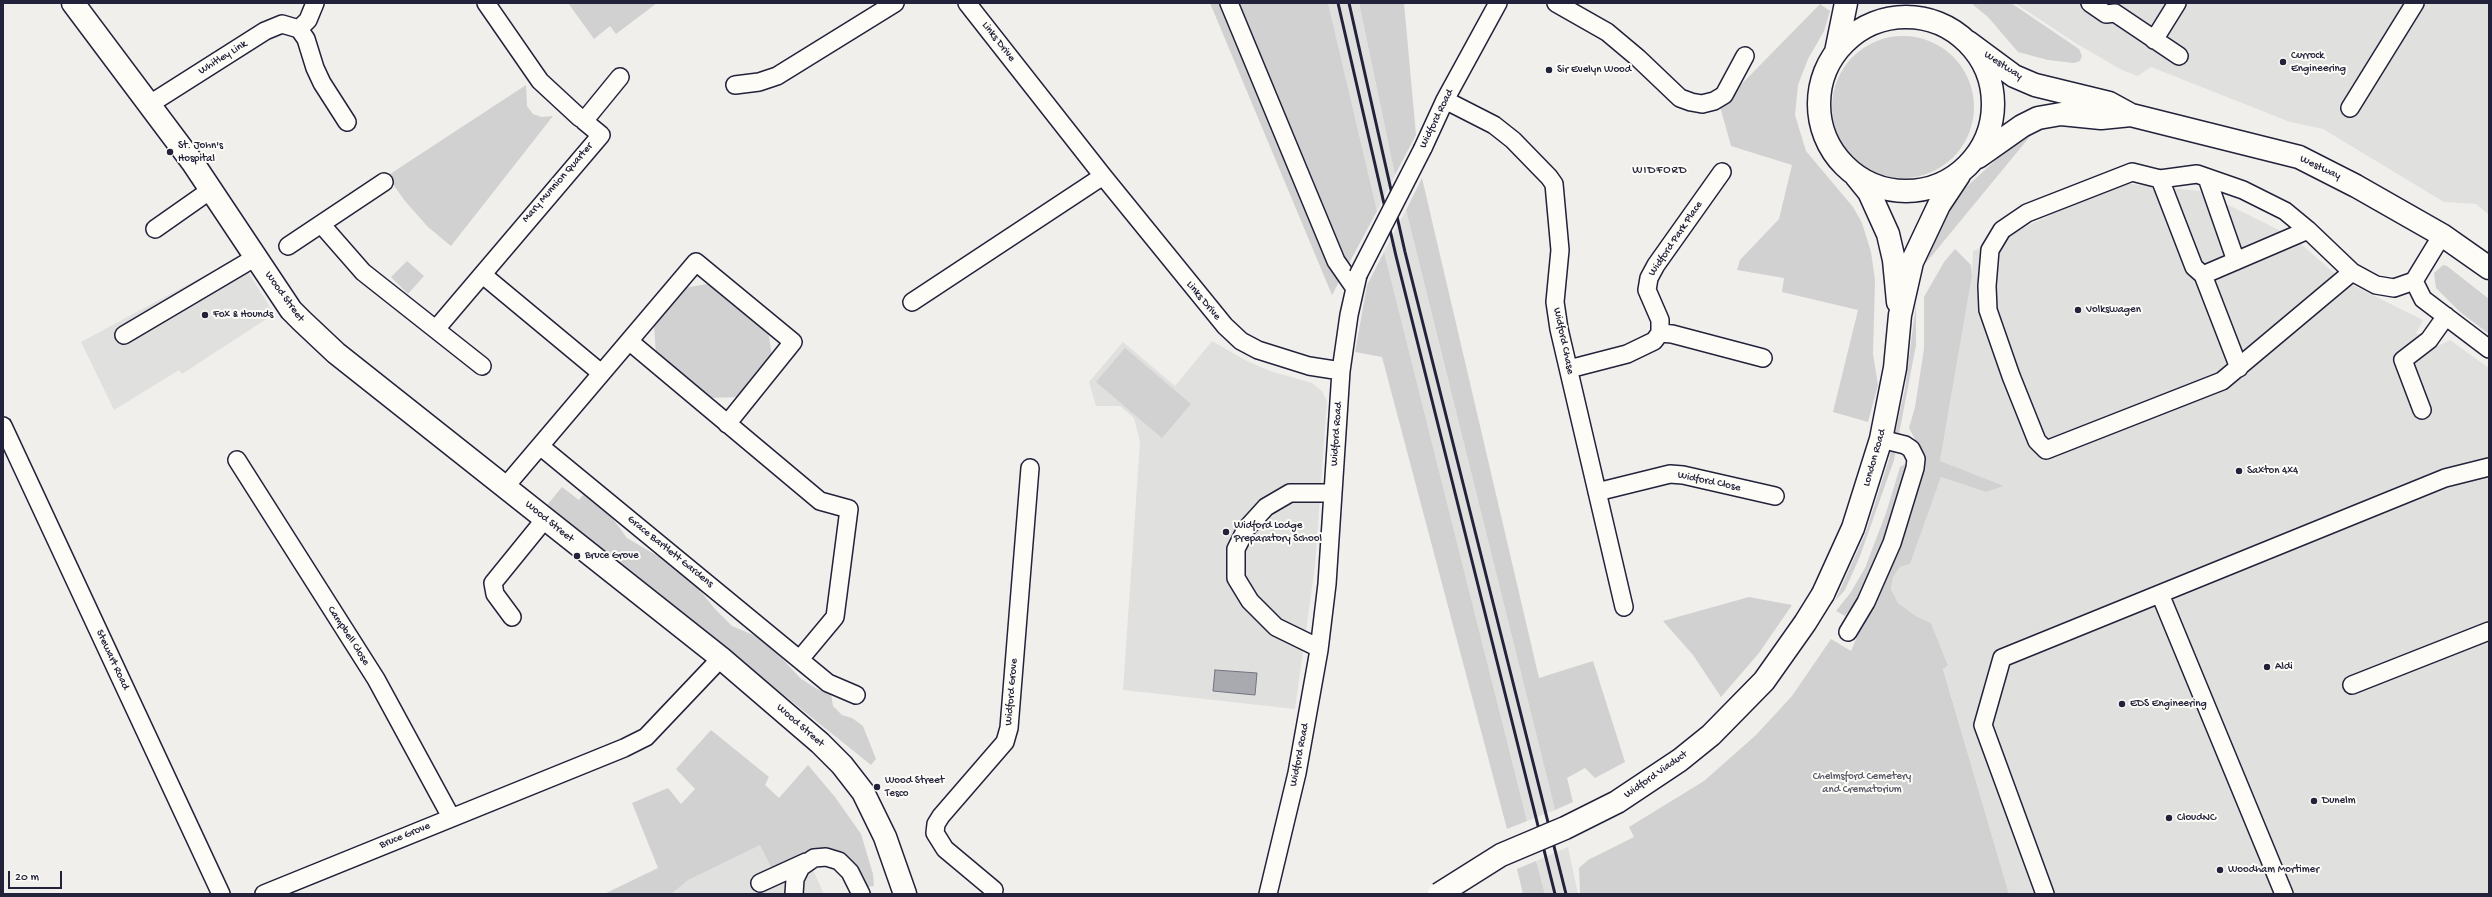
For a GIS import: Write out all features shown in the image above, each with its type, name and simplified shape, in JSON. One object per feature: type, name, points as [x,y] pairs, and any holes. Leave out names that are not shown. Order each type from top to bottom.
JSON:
[{"type":"main road","name":"Wood Street","points":[[73,3],[150,104],[212,189],[291,310],[315,335],[721,658],[800,725],[842,765],[863,792],[879,824],[905,894]]},
{"type":"main road","points":[[1836,54],[1846,3]]},
{"type":"main road","points":[[1899,3],[1911,11],[1935,22]]},
{"type":"main road","points":[[1836,54],[1853,35],[1879,21],[1908,17],[1935,22]]},
{"type":"main road","name":"Westway","points":[[1935,22],[1956,33],[2014,76],[2064,94],[2110,103],[2131,115],[2299,157],[2356,186],[2442,235],[2489,268]]},
{"type":"main road","name":"London Road","points":[[1822,594],[1853,528],[1881,440],[1895,368],[1900,315],[1912,262],[1924,233],[1939,205],[1987,137],[1992,118],[1993,101],[1986,69],[1968,42]]},
{"type":"main road","name":"London Road","points":[[1836,54],[1821,85],[1820,120],[1832,150],[1869,192],[1888,234],[1894,260],[1900,315]]},
{"type":"main road","name":"Westway","points":[[1854,174],[1876,186],[1907,191],[1933,186],[1966,166],[2022,126],[2038,118],[2061,114],[2101,118],[2131,115]]},
{"type":"main road","name":"Widford Viaduct","points":[[1438,894],[1502,855],[1565,828],[1617,802],[1648,783],[1680,760],[1711,735],[1764,681],[1806,623],[1822,594]]},
{"type":"street","points":[[315,3],[308,20],[299,29],[306,39],[322,83],[347,122]]},
{"type":"street","points":[[486,3],[540,81],[580,118]]},
{"type":"street","points":[[735,85],[759,82],[777,76],[895,3]]},
{"type":"street","name":"Links Drive","points":[[967,3],[1103,176],[1225,326],[1241,341],[1283,359],[1309,366],[1341,370]]},
{"type":"street","points":[[1229,3],[1336,261],[1356,281]]},
{"type":"street","name":"Widford Road","points":[[1268,894],[1297,773],[1319,648],[1327,584],[1341,370],[1356,281],[1423,148],[1445,100],[1498,3]]},
{"type":"street","points":[[1556,3],[1607,32],[1638,58],[1680,98],[1691,102],[1702,104],[1714,102],[1724,95],[1745,56]]},
{"type":"street","points":[[2090,3],[2106,14],[2118,12],[2154,40],[2180,56]]},
{"type":"street","points":[[2154,40],[2177,3]]},
{"type":"street","points":[[2350,108],[2415,3]]},
{"type":"street","name":"Whitley Link","points":[[150,104],[265,31],[282,24],[299,29]]},
{"type":"street","name":"Mary Munnion Quarter","points":[[436,329],[483,275],[526,221],[601,135],[584,121],[620,77]]},
{"type":"street","name":"Widford Chase","points":[[1445,100],[1494,125],[1513,140],[1554,184],[1560,250],[1555,302],[1624,607]]},
{"type":"street","name":"Widford Park Place","points":[[1660,333],[1660,320],[1647,290],[1649,278],[1722,172]]},
{"type":"street","points":[[2352,272],[2222,381],[2046,450],[2037,441],[2010,376],[1988,310],[1987,286],[1990,250],[2002,230],[2027,213],[2132,172],[2160,179],[2197,174],[2243,190],[2278,208],[2308,230],[2352,272],[2376,285],[2394,288],[2414,281],[2442,235]]},
{"type":"street","points":[[912,302],[1103,176]]},
{"type":"street","points":[[2207,178],[2236,261]]},
{"type":"street","points":[[2160,179],[2194,267],[2202,275],[2239,368]]},
{"type":"street","points":[[288,246],[384,182]]},
{"type":"street","points":[[155,229],[212,189]]},
{"type":"street","points":[[321,224],[363,272],[482,366]]},
{"type":"street","points":[[2202,275],[2308,230]]},
{"type":"street","points":[[124,335],[256,257]]},
{"type":"street","points":[[505,487],[696,262],[793,342],[727,424]]},
{"type":"street","points":[[483,275],[601,373]]},
{"type":"street","points":[[2414,281],[2423,299],[2489,349]]},
{"type":"street","points":[[2422,410],[2403,360],[2429,340],[2446,316]]},
{"type":"street","points":[[1569,369],[1627,354],[1654,341],[1660,333],[1672,334],[1763,358]]},
{"type":"street","points":[[629,341],[820,501],[849,509],[835,617],[800,659]]},
{"type":"street","name":"Stewart Road","points":[[3,426],[221,894]]},
{"type":"street","points":[[1848,632],[1866,602],[1892,543],[1915,468],[1916,459],[1912,449],[1905,445],[1881,440]]},
{"type":"street","name":"Grace Bartlett Gardens","points":[[540,446],[828,683],[856,695]]},
{"type":"street","name":"Campbell Close","points":[[237,460],[376,679],[451,817]]},
{"type":"street","points":[[2045,894],[1983,725],[2002,658],[2445,478],[2489,467]]},
{"type":"street","name":"Widford Grove","points":[[993,893],[946,849],[935,833],[936,824],[941,816],[1005,742],[1009,728],[1030,468]]},
{"type":"street","name":"Widford Close","points":[[1597,492],[1670,474],[1683,475],[1775,496]]},
{"type":"street","points":[[1319,648],[1276,627],[1250,601],[1236,578],[1236,548],[1246,530],[1266,507],[1290,493],[1333,494]]},
{"type":"street","points":[[512,617],[495,594],[493,583],[545,519]]},
{"type":"street","points":[[2160,594],[2284,894]]},
{"type":"street","points":[[2352,685],[2489,631]]},
{"type":"street","name":"Bruce Grove","points":[[264,894],[624,748],[646,737],[721,658]]},
{"type":"street","points":[[760,883],[814,858],[826,856],[839,861],[853,877],[861,894]]},
{"type":"street","points":[[794,894],[795,879],[801,867],[814,858]]},
{"type":"shaded area","points":[[1328,3],[1359,3],[1395,175],[1377,211]]},
{"type":"shaded area","points":[[2015,3],[2489,3],[2489,215],[2476,204],[2444,202],[2323,129],[2290,122],[2151,67],[2138,76],[2122,70],[2077,44]]},
{"type":"shaded area","points":[[2120,183],[2200,191],[2293,237],[2342,280],[2423,320],[2416,333],[2438,346],[2450,340],[2489,368],[2489,894],[2009,894],[1943,668],[1948,667],[1931,623],[1916,616],[1898,603],[1891,589],[1893,577],[1900,567],[1910,564],[1941,477],[1986,492],[2004,486],[1940,462],[1972,276],[1973,251]]},
{"type":"shaded area","points":[[1406,210],[1555,810],[1527,821],[1384,252]]},
{"type":"shaded area","points":[[239,257],[274,314],[182,374],[179,370],[114,410],[81,342]]},
{"type":"shaded area","name":"Widford Lodge Preparatory School","points":[[1212,341],[1245,360],[1270,371],[1312,383],[1322,391],[1327,401],[1315,566],[1295,709],[1123,690],[1140,442],[1134,418],[1120,406],[1096,406],[1089,382],[1123,342],[1175,386]]},
{"type":"shaded area","points":[[1215,670],[1257,673],[1255,695],[1213,691]]},
{"type":"shaded area","points":[[760,839],[814,872],[824,894],[653,894]]},
{"type":"shaded area","points":[[1568,847],[1578,894],[1545,894],[1536,861]]},
{"type":"green space","points":[[568,3],[657,3],[616,34],[610,26],[594,39]]},
{"type":"green space","points":[[1210,3],[1328,3],[1377,211],[1332,295]]},
{"type":"green space","points":[[1359,3],[1404,3],[1416,135],[1395,175]]},
{"type":"green space","points":[[1971,3],[2011,3],[2079,49],[2082,56],[2080,61],[2074,63],[2048,60],[2018,52],[1988,17]]},
{"type":"green space","points":[[1820,4],[1830,11],[1824,31],[1808,59],[1798,85],[1795,115],[1806,151],[1853,207],[1862,223],[1871,252],[1875,280],[1873,354],[1878,385],[1868,422],[1833,412],[1858,310],[1782,292],[1784,278],[1737,270],[1740,260],[1779,219],[1792,165],[1731,146],[1720,106]]},
{"type":"green space","points":[[1896,36],[1910,36],[1937,44],[1958,62],[1969,80],[1973,93],[1973,121],[1966,141],[1948,162],[1937,170],[1924,175],[1910,178],[1896,178],[1869,170],[1848,152],[1840,141],[1835,128],[1832,114],[1832,100],[1840,73],[1858,52],[1869,44],[1882,39]]},
{"type":"green space","points":[[526,85],[527,106],[533,114],[542,117],[553,116],[451,246],[428,227],[405,201],[387,176]]},
{"type":"green space","points":[[2037,128],[1925,264],[1950,207],[1964,189],[2008,149]]},
{"type":"green space","points":[[1422,178],[1539,678],[1593,661],[1625,762],[1595,778],[1585,768],[1567,778],[1573,802],[1555,810],[1406,210]]},
{"type":"green space","name":"Chelmsford Cemetery and Crematorium","points":[[1955,249],[1971,265],[1972,276],[1940,461],[2004,486],[1986,492],[1941,477],[1910,564],[1900,567],[1893,577],[1891,589],[1898,603],[1916,616],[1931,623],[1948,666],[1943,669],[2009,894],[1580,894],[1579,868],[1588,860],[1634,837],[1629,827],[1704,781],[1756,735],[1792,696],[1831,639],[1851,651],[1896,545],[1924,456],[1909,428],[1915,407],[1924,349],[1924,297],[1944,262]]},
{"type":"green space","points":[[1384,252],[1527,821],[1507,829],[1382,357],[1355,352],[1367,285]]},
{"type":"green space","points":[[407,261],[424,276],[408,294],[391,277]]},
{"type":"green space","points":[[2443,265],[2447,266],[2489,299],[2489,334],[2460,312],[2436,288],[2434,273]]},
{"type":"green space","points":[[713,283],[768,330],[772,356],[739,397],[709,398],[656,355],[654,325],[684,288]]},
{"type":"green space","points":[[1916,304],[1916,345],[1894,460],[1860,556],[1845,590],[1835,601],[1866,532],[1889,459],[1905,389]]},
{"type":"green space","points":[[1125,348],[1191,404],[1162,438],[1096,382]]},
{"type":"green space","points":[[1905,464],[1909,468],[1895,517],[1859,599],[1845,616],[1836,611],[1851,592],[1865,568],[1886,513],[1900,467]]},
{"type":"green space","points":[[562,487],[579,500],[587,490],[605,508],[627,538],[685,572],[715,609],[732,626],[765,640],[800,678],[817,689],[831,694],[833,706],[842,715],[852,718],[863,726],[876,759],[871,765],[547,505]]},
{"type":"green space","points":[[1749,597],[1792,605],[1759,653],[1721,697],[1693,655],[1663,621]]},
{"type":"green space","points":[[711,730],[769,777],[765,785],[779,798],[808,765],[835,797],[861,834],[873,874],[874,886],[866,887],[853,866],[814,858],[771,867],[760,845],[688,880],[671,894],[604,894],[658,868],[632,803],[668,788],[681,804],[695,789],[676,769]]},
{"type":"green space","points":[[1536,861],[1545,894],[1523,894],[1517,869]]},
{"type":"railway","points":[[1338,3],[1396,256],[1555,894]]},
{"type":"railway","points":[[1349,3],[1405,252],[1566,894]]},
{"type":"place","name":"Currock Engineering","points":[[2283,62]]},
{"type":"place","name":"Sir Evelyn Wood","points":[[1549,70]]},
{"type":"place","name":"St. John's Hospital","points":[[170,152]]},
{"type":"place","name":"Volkswagen","points":[[2078,310]]},
{"type":"place","name":"Fox & Hounds","points":[[205,315]]},
{"type":"place","name":"Saxton 4x4","points":[[2239,471]]},
{"type":"place","name":"Widford Lodge Preparatory School","points":[[1226,532]]},
{"type":"place","name":"Bruce Grove","points":[[577,556]]},
{"type":"place","name":"Aldi","points":[[2267,667]]},
{"type":"place","name":"EDS Engineering","points":[[2122,704]]},
{"type":"place","name":"Wood Street Tesco","points":[[877,787]]},
{"type":"place","name":"Dunelm","points":[[2314,801]]},
{"type":"place","name":"CloudNC","points":[[2169,818]]},
{"type":"place","name":"Woodham Mortimer","points":[[2220,870]]},
{"type":"district","name":"WIDFORD","points":[[1660,171]]}]
